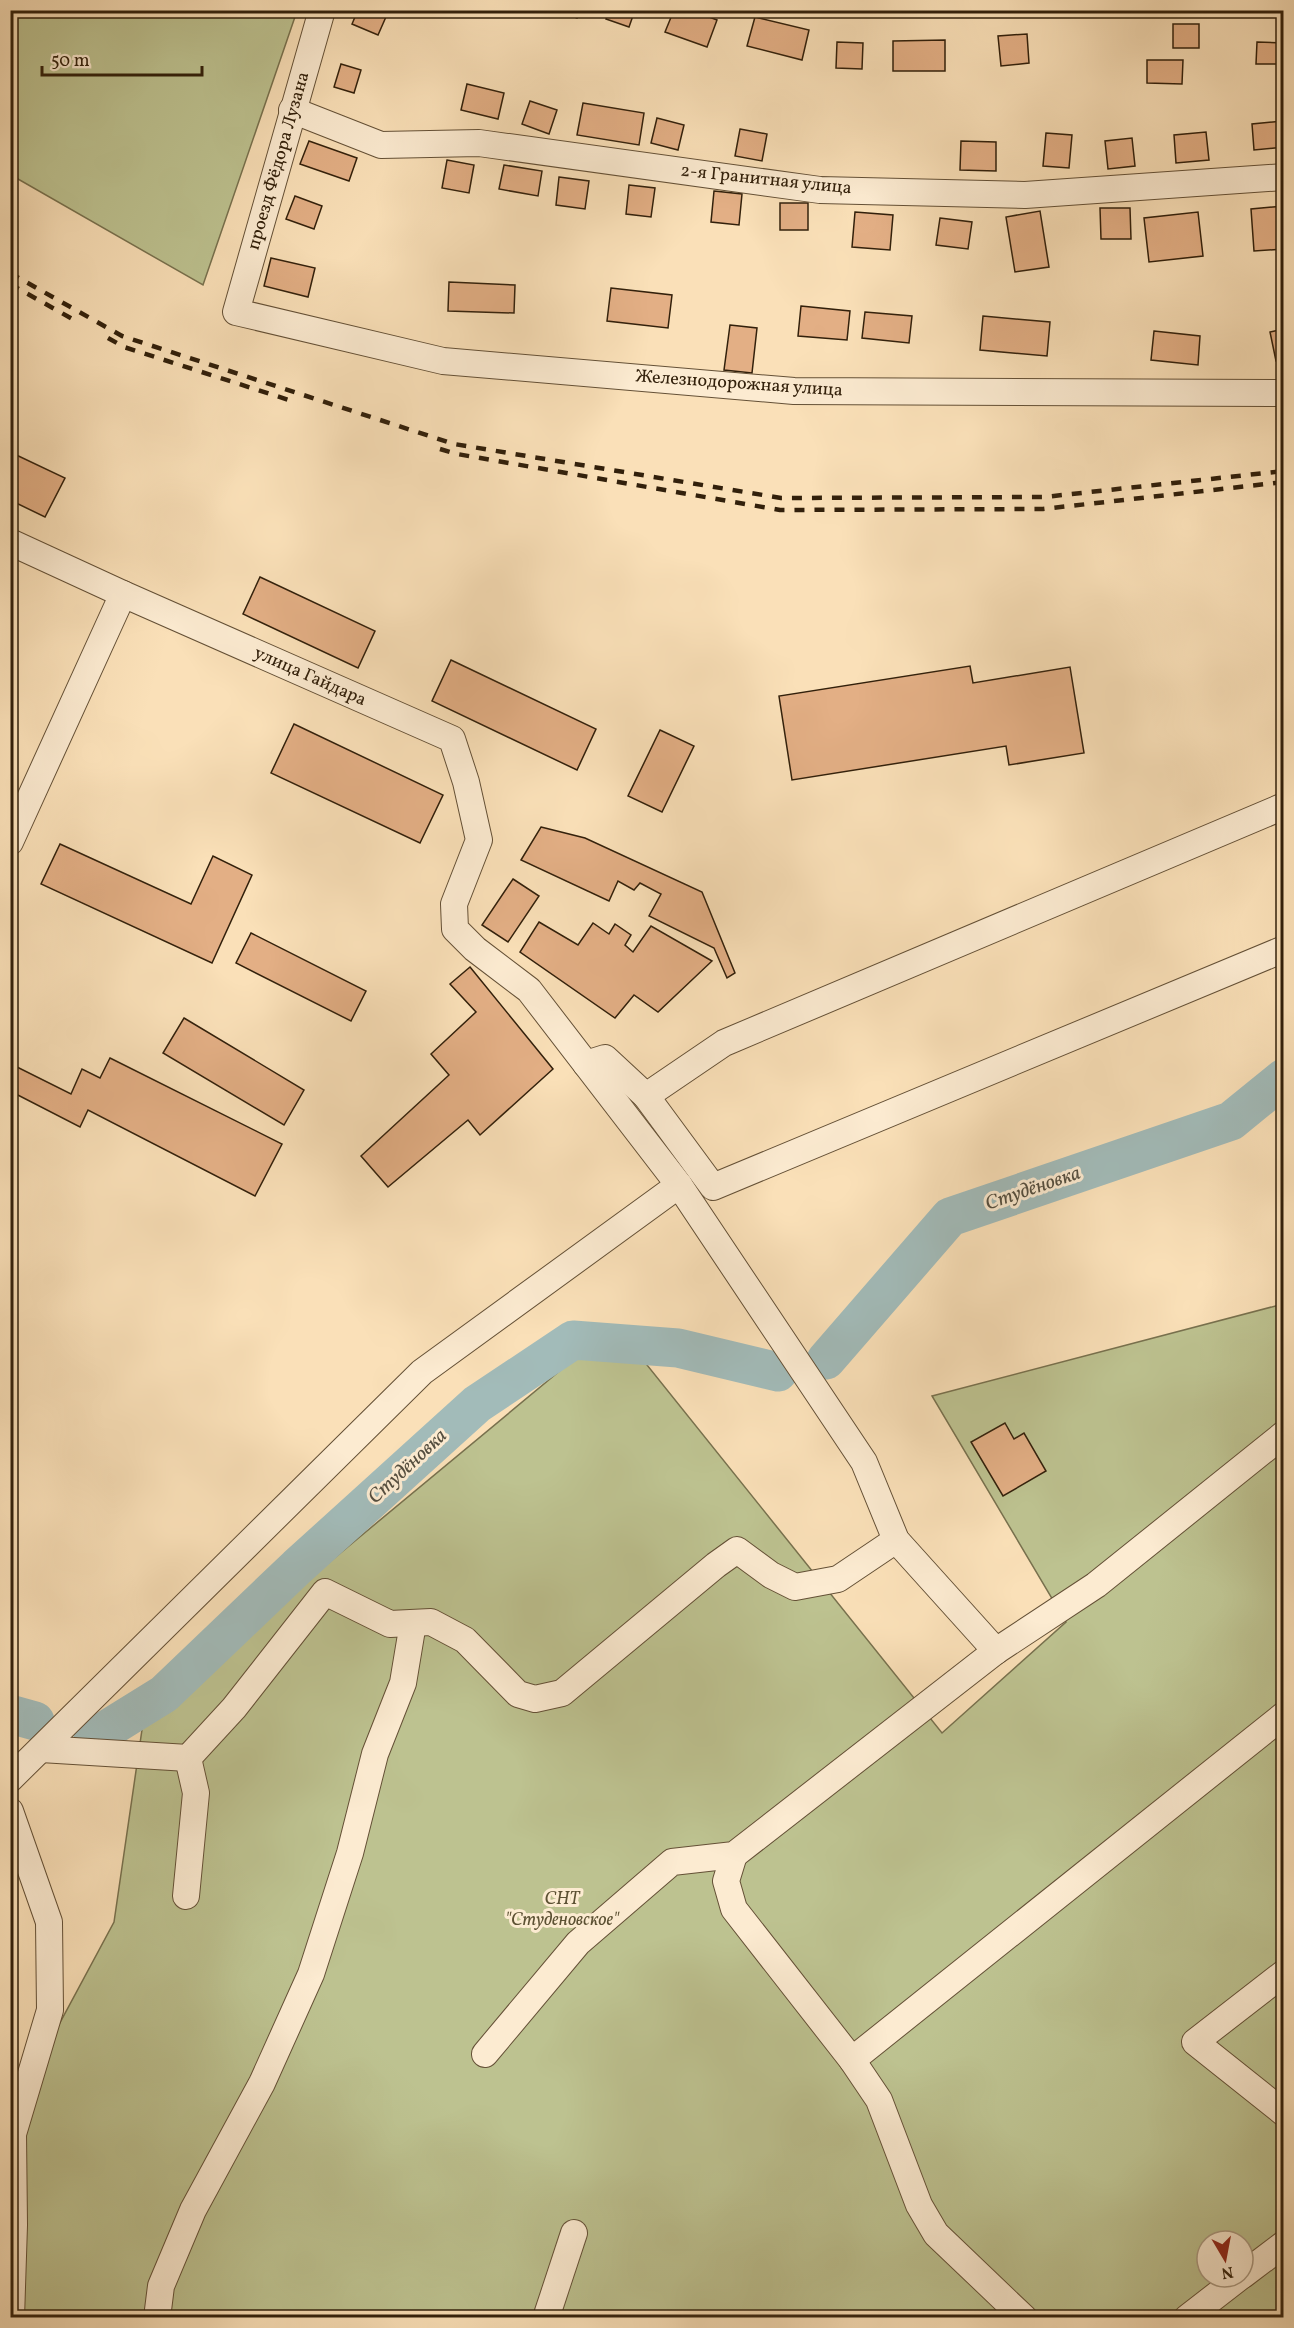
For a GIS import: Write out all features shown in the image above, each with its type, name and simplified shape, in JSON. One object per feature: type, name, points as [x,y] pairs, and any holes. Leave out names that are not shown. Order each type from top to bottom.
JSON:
[{"type":"street","name":"проезд Фёдора Лузана","points":[[236,312],[322,10]]},
{"type":"street","name":"2-я Гранитная улица","points":[[292,110],[381,145],[479,143],[820,190],[1025,195],[1284,177]]},
{"type":"street","name":"Железнодорожная улица","points":[[236,312],[443,361],[794,391],[1284,393]]},
{"type":"street","name":"улица Гайдара","points":[[10,542],[452,739],[466,782],[479,840],[454,904],[455,929],[475,949],[529,990],[586,1064]]},
{"type":"street","points":[[10,842],[123,594]]},
{"type":"street","points":[[646,1096],[724,1042],[1284,806]]},
{"type":"street","points":[[996,1651],[896,1540],[864,1462],[679,1185],[586,1064],[605,1058],[646,1096],[712,1187],[1284,949]]},
{"type":"street","points":[[10,1779],[422,1372],[679,1185]]},
{"type":"street","points":[[485,2054],[578,1943],[672,1862],[734,1855],[996,1651],[1096,1585],[1284,1434]]},
{"type":"street","points":[[188,1758],[234,1708],[325,1592],[390,1624],[431,1622],[465,1640],[518,1694],[535,1699],[562,1693],[737,1550],[771,1575],[795,1587],[838,1579],[896,1540]]},
{"type":"street","points":[[158,2318],[161,2286],[193,2210],[262,2083],[311,1974],[350,1853],[375,1754],[403,1683],[413,1623]]},
{"type":"street","points":[[852,2060],[1284,1715]]},
{"type":"street","points":[[41,1749],[188,1758]]},
{"type":"street","points":[[186,1896],[196,1793],[188,1758]]},
{"type":"street","points":[[10,1810],[49,1922],[50,2010],[13,2134],[15,2225],[11,2318]]},
{"type":"street","points":[[734,1855],[726,1881],[734,1909],[852,2060],[879,2100],[919,2205],[936,2234],[1024,2318]]},
{"type":"street","points":[[1284,1973],[1196,2042],[1284,2113]]},
{"type":"street","points":[[546,2318],[574,2234]]},
{"type":"street","points":[[1255,2266],[1284,2244]]},
{"type":"street","points":[[1187,2318],[1225,2289]]},
{"type":"green space","points":[[10,11],[297,11],[203,285],[11,175]]},
{"type":"green space","name":"СНТ \"Студеновское\"","points":[[1283,1304],[1283,2317],[11,2318],[11,2114],[114,1922],[144,1716],[615,1325],[942,1733],[1066,1622],[932,1396]]},
{"type":"building","points":[[358,10],[389,10],[378,35],[352,24]]},
{"type":"building","points":[[558,10],[581,10],[577,18]]},
{"type":"building","points":[[609,10],[635,10],[629,27],[606,19]]},
{"type":"building","points":[[674,10],[691,10],[717,20],[707,47],[665,32]]},
{"type":"building","points":[[755,17],[809,30],[802,60],[747,46]]},
{"type":"building","points":[[1173,24],[1199,24],[1199,48],[1173,48]]},
{"type":"building","points":[[1027,34],[1029,63],[1001,66],[998,36]]},
{"type":"building","points":[[945,40],[945,71],[893,71],[893,41]]},
{"type":"building","points":[[837,42],[863,43],[862,69],[836,68]]},
{"type":"building","points":[[1257,42],[1284,43],[1284,64],[1256,64]]},
{"type":"building","points":[[1147,60],[1183,60],[1182,84],[1147,83]]},
{"type":"building","points":[[341,64],[361,70],[354,93],[334,87]]},
{"type":"building","points":[[467,84],[504,93],[498,119],[461,110]]},
{"type":"building","points":[[530,101],[557,110],[549,134],[522,124]]},
{"type":"building","points":[[583,103],[644,113],[639,145],[577,135]]},
{"type":"building","points":[[657,118],[684,125],[678,150],[651,143]]},
{"type":"building","points":[[1283,121],[1284,147],[1254,150],[1252,124]]},
{"type":"building","points":[[740,129],[767,134],[762,161],[735,156]]},
{"type":"building","points":[[1206,132],[1209,160],[1176,163],[1174,135]]},
{"type":"building","points":[[1046,133],[1072,135],[1069,168],[1043,166]]},
{"type":"building","points":[[1132,138],[1135,166],[1108,169],[1105,141]]},
{"type":"building","points":[[309,141],[357,158],[349,181],[300,164]]},
{"type":"building","points":[[961,141],[996,142],[996,171],[960,170]]},
{"type":"building","points":[[447,160],[474,165],[469,193],[442,188]]},
{"type":"building","points":[[504,165],[542,171],[538,196],[499,189]]},
{"type":"building","points":[[559,177],[589,181],[585,209],[556,205]]},
{"type":"building","points":[[629,185],[655,188],[651,217],[626,214]]},
{"type":"building","points":[[714,191],[742,194],[739,225],[711,222]]},
{"type":"building","points":[[295,196],[322,206],[314,229],[286,219]]},
{"type":"building","points":[[780,203],[808,203],[808,230],[780,230]]},
{"type":"building","points":[[1284,206],[1284,249],[1254,251],[1251,209]]},
{"type":"building","points":[[1100,208],[1130,208],[1131,239],[1101,239]]},
{"type":"building","points":[[1040,211],[1049,267],[1015,272],[1006,217]]},
{"type":"building","points":[[855,212],[893,215],[890,250],[852,247]]},
{"type":"building","points":[[1198,212],[1203,256],[1149,262],[1144,218]]},
{"type":"building","points":[[940,218],[972,222],[968,249],[936,245]]},
{"type":"building","points":[[271,258],[315,268],[308,297],[264,286]]},
{"type":"building","points":[[449,282],[515,285],[514,313],[448,311]]},
{"type":"building","points":[[611,288],[672,295],[668,328],[607,321]]},
{"type":"building","points":[[801,306],[850,311],[847,340],[798,336]]},
{"type":"building","points":[[865,312],[912,316],[909,343],[862,338]]},
{"type":"building","points":[[983,316],[1050,322],[1047,356],[980,350]]},
{"type":"building","points":[[730,325],[757,328],[752,373],[724,370]]},
{"type":"building","points":[[1284,329],[1284,360],[1276,361],[1270,332]]},
{"type":"building","points":[[1154,331],[1200,336],[1198,365],[1151,360]]},
{"type":"building","points":[[10,452],[65,478],[45,517],[10,500]]},
{"type":"building","points":[[260,577],[375,631],[358,668],[243,614]]},
{"type":"building","points":[[451,660],[596,729],[577,770],[432,701]]},
{"type":"building","points":[[970,666],[973,683],[1070,667],[1084,753],[1009,765],[1006,746],[792,780],[779,696]]},
{"type":"building","points":[[294,724],[443,795],[420,843],[271,773]]},
{"type":"building","points":[[660,730],[694,746],[662,812],[628,796]]},
{"type":"building","points":[[541,827],[585,838],[702,892],[735,973],[727,978],[714,948],[649,916],[661,894],[640,883],[634,890],[618,881],[609,901],[521,860]]},
{"type":"building","points":[[60,844],[191,904],[213,856],[252,875],[212,963],[41,884]]},
{"type":"building","points":[[513,879],[539,896],[508,942],[482,925]]},
{"type":"building","points":[[539,922],[578,945],[593,923],[609,934],[615,924],[631,935],[625,945],[633,952],[651,926],[712,961],[658,1012],[634,995],[615,1018],[520,952]]},
{"type":"building","points":[[251,933],[366,991],[351,1021],[236,963]]},
{"type":"building","points":[[470,967],[553,1069],[480,1135],[468,1120],[388,1187],[361,1156],[449,1075],[431,1054],[476,1012],[450,984]]},
{"type":"building","points":[[184,1018],[304,1090],[284,1125],[163,1053]]},
{"type":"building","points":[[110,1058],[282,1144],[255,1196],[88,1110],[80,1127],[10,1091],[11,1064],[71,1094],[82,1069],[100,1078]]},
{"type":"building","points":[[1005,1423],[1014,1439],[1024,1433],[1046,1471],[1003,1496],[971,1442]]},
{"type":"waterway","name":"Студёновка","points":[[826,1360],[950,1217],[1231,1121],[1284,1078]]},
{"type":"waterway","name":"Студёновка","points":[[93,1738],[164,1694],[297,1567],[477,1404],[573,1340],[678,1348],[778,1372]]},
{"type":"waterway","name":"Студёновка","points":[[10,1714],[35,1721]]},
{"type":"railway","points":[[10,273],[122,336],[454,444],[781,498],[1044,497],[1284,471]]},
{"type":"railway","points":[[10,284],[76,321]]},
{"type":"railway","points":[[108,338],[124,347],[292,401]]},
{"type":"railway","points":[[440,449],[457,454],[780,510],[1043,509],[1284,482]]}]
